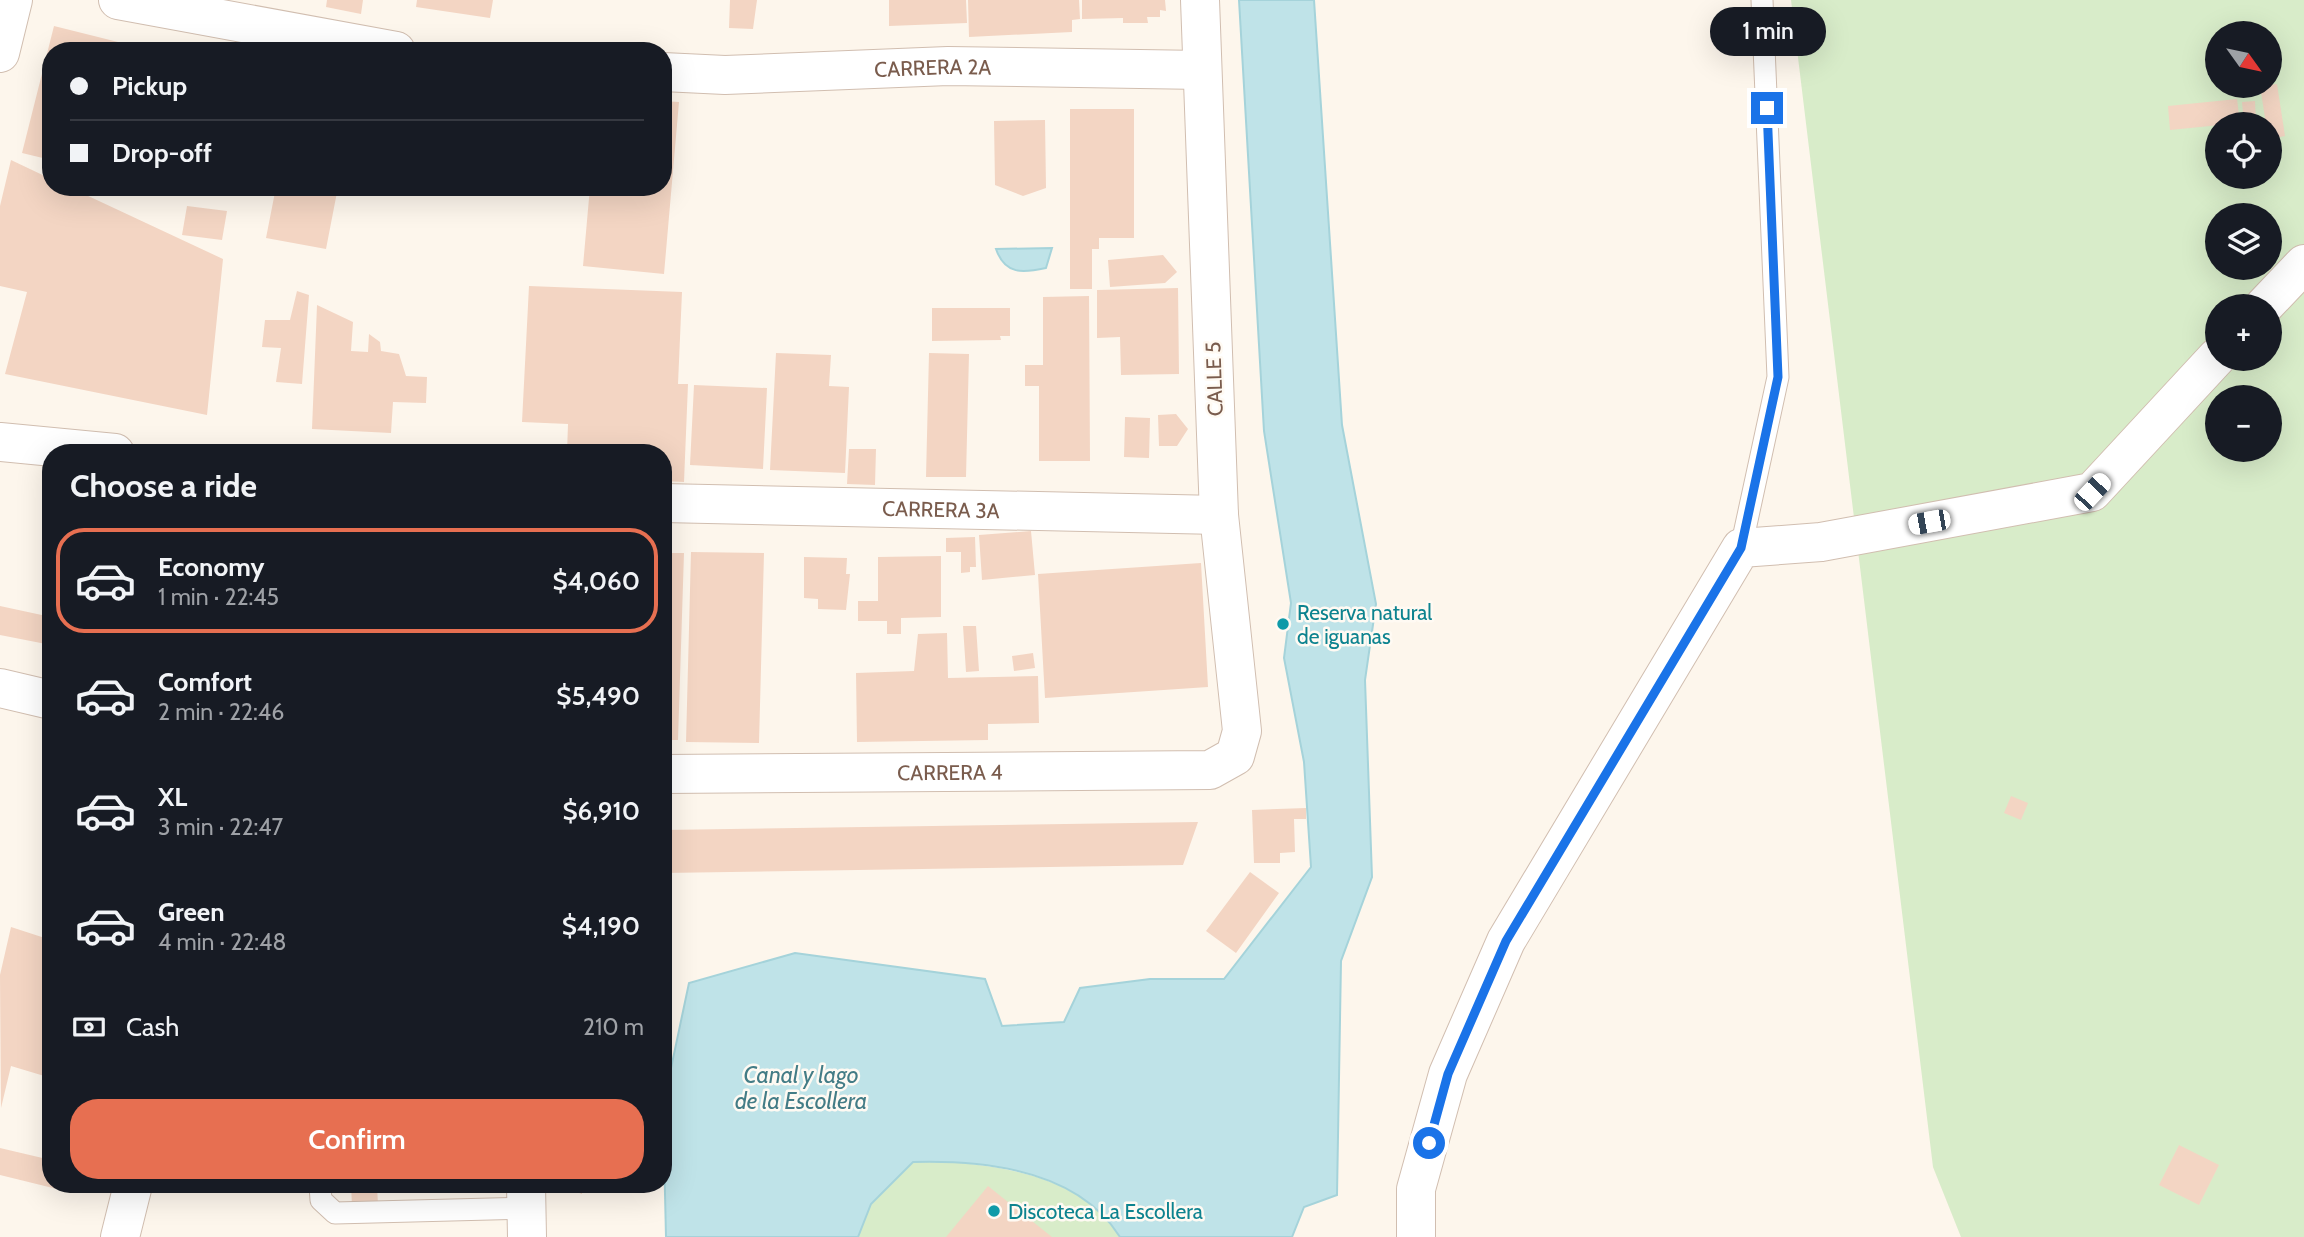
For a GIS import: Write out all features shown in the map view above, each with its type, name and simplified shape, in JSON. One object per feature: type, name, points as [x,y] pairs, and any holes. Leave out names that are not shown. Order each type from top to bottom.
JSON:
[{"type":"street","points":[[0,53],[13,0]]},
{"type":"street","points":[[118,0],[347,42]]},
{"type":"street","name":"CALLE 5","points":[[1200,0],[1219,515],[1242,731],[1235,756]]},
{"type":"street","name":"CARRERA 2A","points":[[672,72],[725,75],[948,66],[1202,70]]},
{"type":"street","points":[[2275,294],[2304,264]]},
{"type":"street","points":[[1416,1237],[1416,1189],[1448,1074],[1506,941],[1741,548],[1821,542],[2092,492],[2205,370]]},
{"type":"street","points":[[0,442],[42,446]]},
{"type":"street","name":"CARRERA 3A","points":[[672,503],[1219,515]]},
{"type":"street","points":[[0,688],[42,698]]},
{"type":"street","name":"CARRERA 4","points":[[672,774],[1210,770],[1235,756]]},
{"type":"street","points":[[120,1237],[131,1193]]},
{"type":"lane","points":[[1741,548],[1778,377],[1762,0]]},
{"type":"lane","points":[[321,1193],[321,1200],[335,1213],[526,1210]]},
{"type":"green space","points":[[1791,0],[2304,0],[2304,1237],[1961,1237],[1933,1167]]},
{"type":"green space","points":[[943,1161],[1017,1172],[1065,1188],[1104,1217],[1120,1237],[858,1237],[871,1204],[912,1162]]},
{"type":"water","name":"Canal y lago de la Escollera","points":[[1239,0],[1314,0],[1342,425],[1376,604],[1365,680],[1372,877],[1341,961],[1337,1195],[1304,1207],[1292,1237],[1120,1237],[1102,1214],[1055,1183],[999,1167],[969,1163],[913,1162],[871,1204],[858,1237],[666,1237],[665,1193],[672,1193],[672,1063],[689,983],[795,953],[985,979],[1002,1026],[1064,1022],[1080,988],[1150,979],[1224,979],[1311,867],[1304,762],[1284,658],[1291,603],[1264,431]]},
{"type":"water","points":[[1052,248],[1046,268],[1030,271],[1010,268],[1004,264],[996,249]]},
{"type":"building","points":[[327,0],[363,0],[361,14],[326,7]]},
{"type":"building","points":[[417,0],[493,0],[490,18],[416,7]]},
{"type":"building","points":[[730,0],[757,0],[753,29],[729,28]]},
{"type":"building","points":[[889,0],[966,0],[967,23],[889,26]]},
{"type":"building","points":[[968,0],[1079,0],[1080,19],[1072,20],[1072,32],[969,37]]},
{"type":"building","points":[[1082,0],[1165,0],[1166,11],[1160,10],[1160,17],[1147,17],[1148,23],[1123,23],[1123,18],[1082,19]]},
{"type":"building","points":[[54,26],[118,42],[50,42]]},
{"type":"building","points":[[42,74],[42,158],[22,153]]},
{"type":"building","points":[[2262,98],[2279,98],[2281,112],[2264,112]]},
{"type":"building","points":[[2237,99],[2239,112],[2205,112],[2205,126],[2170,130],[2168,106]]},
{"type":"building","points":[[2255,101],[2255,112],[2243,112],[2242,102]]},
{"type":"building","points":[[672,102],[679,102],[672,182]]},
{"type":"building","points":[[1070,109],[1134,109],[1134,238],[1099,238],[1099,249],[1092,249],[1092,289],[1070,289]]},
{"type":"building","points":[[1045,120],[1046,188],[1023,196],[995,185],[994,121]]},
{"type":"building","points":[[11,160],[42,175],[42,196],[88,196],[223,259],[207,415],[5,374],[27,292],[0,286],[0,206]]},
{"type":"building","points":[[274,196],[336,196],[326,249],[266,238]]},
{"type":"building","points":[[589,196],[671,196],[664,274],[583,266]]},
{"type":"building","points":[[187,206],[227,211],[222,240],[182,235]]},
{"type":"building","points":[[1163,255],[1177,272],[1165,283],[1110,287],[1108,260]]},
{"type":"building","points":[[529,286],[682,292],[678,384],[688,384],[684,482],[672,481],[672,444],[567,444],[568,424],[522,422]]},
{"type":"building","points":[[1178,288],[1179,374],[1121,375],[1120,337],[1097,338],[1097,290]]},
{"type":"building","points":[[297,291],[309,295],[302,384],[276,382],[281,348],[262,347],[265,320],[290,320]]},
{"type":"building","points":[[1089,296],[1090,461],[1039,461],[1039,386],[1025,386],[1025,365],[1043,365],[1043,297]]},
{"type":"building","points":[[317,305],[353,322],[351,351],[368,352],[369,334],[380,342],[381,351],[399,354],[406,376],[427,377],[426,403],[393,402],[391,433],[312,429]]},
{"type":"building","points":[[932,308],[1010,308],[1010,336],[1000,336],[1001,340],[932,341]]},
{"type":"building","points":[[776,353],[831,355],[829,386],[849,387],[845,473],[770,470]]},
{"type":"building","points":[[929,353],[969,354],[966,477],[926,477]]},
{"type":"building","points":[[694,385],[767,388],[763,469],[690,465]]},
{"type":"building","points":[[1176,414],[1188,429],[1177,446],[1159,446],[1158,415]]},
{"type":"building","points":[[1125,417],[1150,418],[1149,458],[1124,457]]},
{"type":"building","points":[[849,449],[876,449],[875,485],[847,484]]},
{"type":"building","points":[[1031,531],[1035,575],[982,580],[979,535]]},
{"type":"building","points":[[975,537],[976,567],[970,567],[970,572],[961,573],[961,552],[946,552],[946,538]]},
{"type":"building","points":[[691,552],[764,553],[759,743],[686,742]]},
{"type":"building","points":[[672,553],[684,553],[678,740],[672,740]]},
{"type":"building","points":[[941,556],[941,617],[901,618],[901,634],[887,634],[887,621],[858,621],[858,601],[878,601],[878,557]]},
{"type":"building","points":[[804,557],[847,558],[846,574],[850,574],[846,610],[818,609],[818,599],[804,598]]},
{"type":"building","points":[[1201,563],[1208,687],[1045,698],[1038,574]]},
{"type":"building","points":[[0,606],[42,615],[42,643],[0,635]]},
{"type":"building","points":[[963,626],[976,626],[979,671],[966,672]]},
{"type":"building","points":[[947,633],[948,678],[1038,676],[1039,723],[988,724],[988,740],[857,742],[856,673],[914,671],[918,634]]},
{"type":"building","points":[[1033,653],[1035,668],[1014,671],[1012,656]]},
{"type":"building","points":[[2011,796],[2028,803],[2021,820],[2004,813]]},
{"type":"building","points":[[1306,808],[1306,819],[1294,819],[1295,852],[1280,853],[1280,863],[1254,863],[1252,810]]},
{"type":"building","points":[[1198,822],[1183,865],[672,873],[672,830]]},
{"type":"building","points":[[1250,872],[1279,893],[1236,953],[1206,931]]},
{"type":"building","points":[[11,927],[42,937],[42,1075],[11,1066],[1,1108],[0,975]]},
{"type":"building","points":[[2179,1145],[2219,1165],[2199,1205],[2159,1185]]},
{"type":"building","points":[[0,1148],[42,1158],[42,1185],[0,1175]]},
{"type":"building","name":"Discoteca La Escollera","points":[[988,1186],[1052,1237],[946,1237]]},
{"type":"building","points":[[351,1193],[377,1193],[378,1205],[352,1206]]},
{"type":"place","name":"Reserva natural de iguanas","points":[[1283,624]]},
{"type":"place","name":"Discoteca La Escollera","points":[[994,1211]]},
{"type":"route","points":[[1429,1143],[1448,1074],[1506,941],[1741,548],[1778,377],[1767,108]]}]
